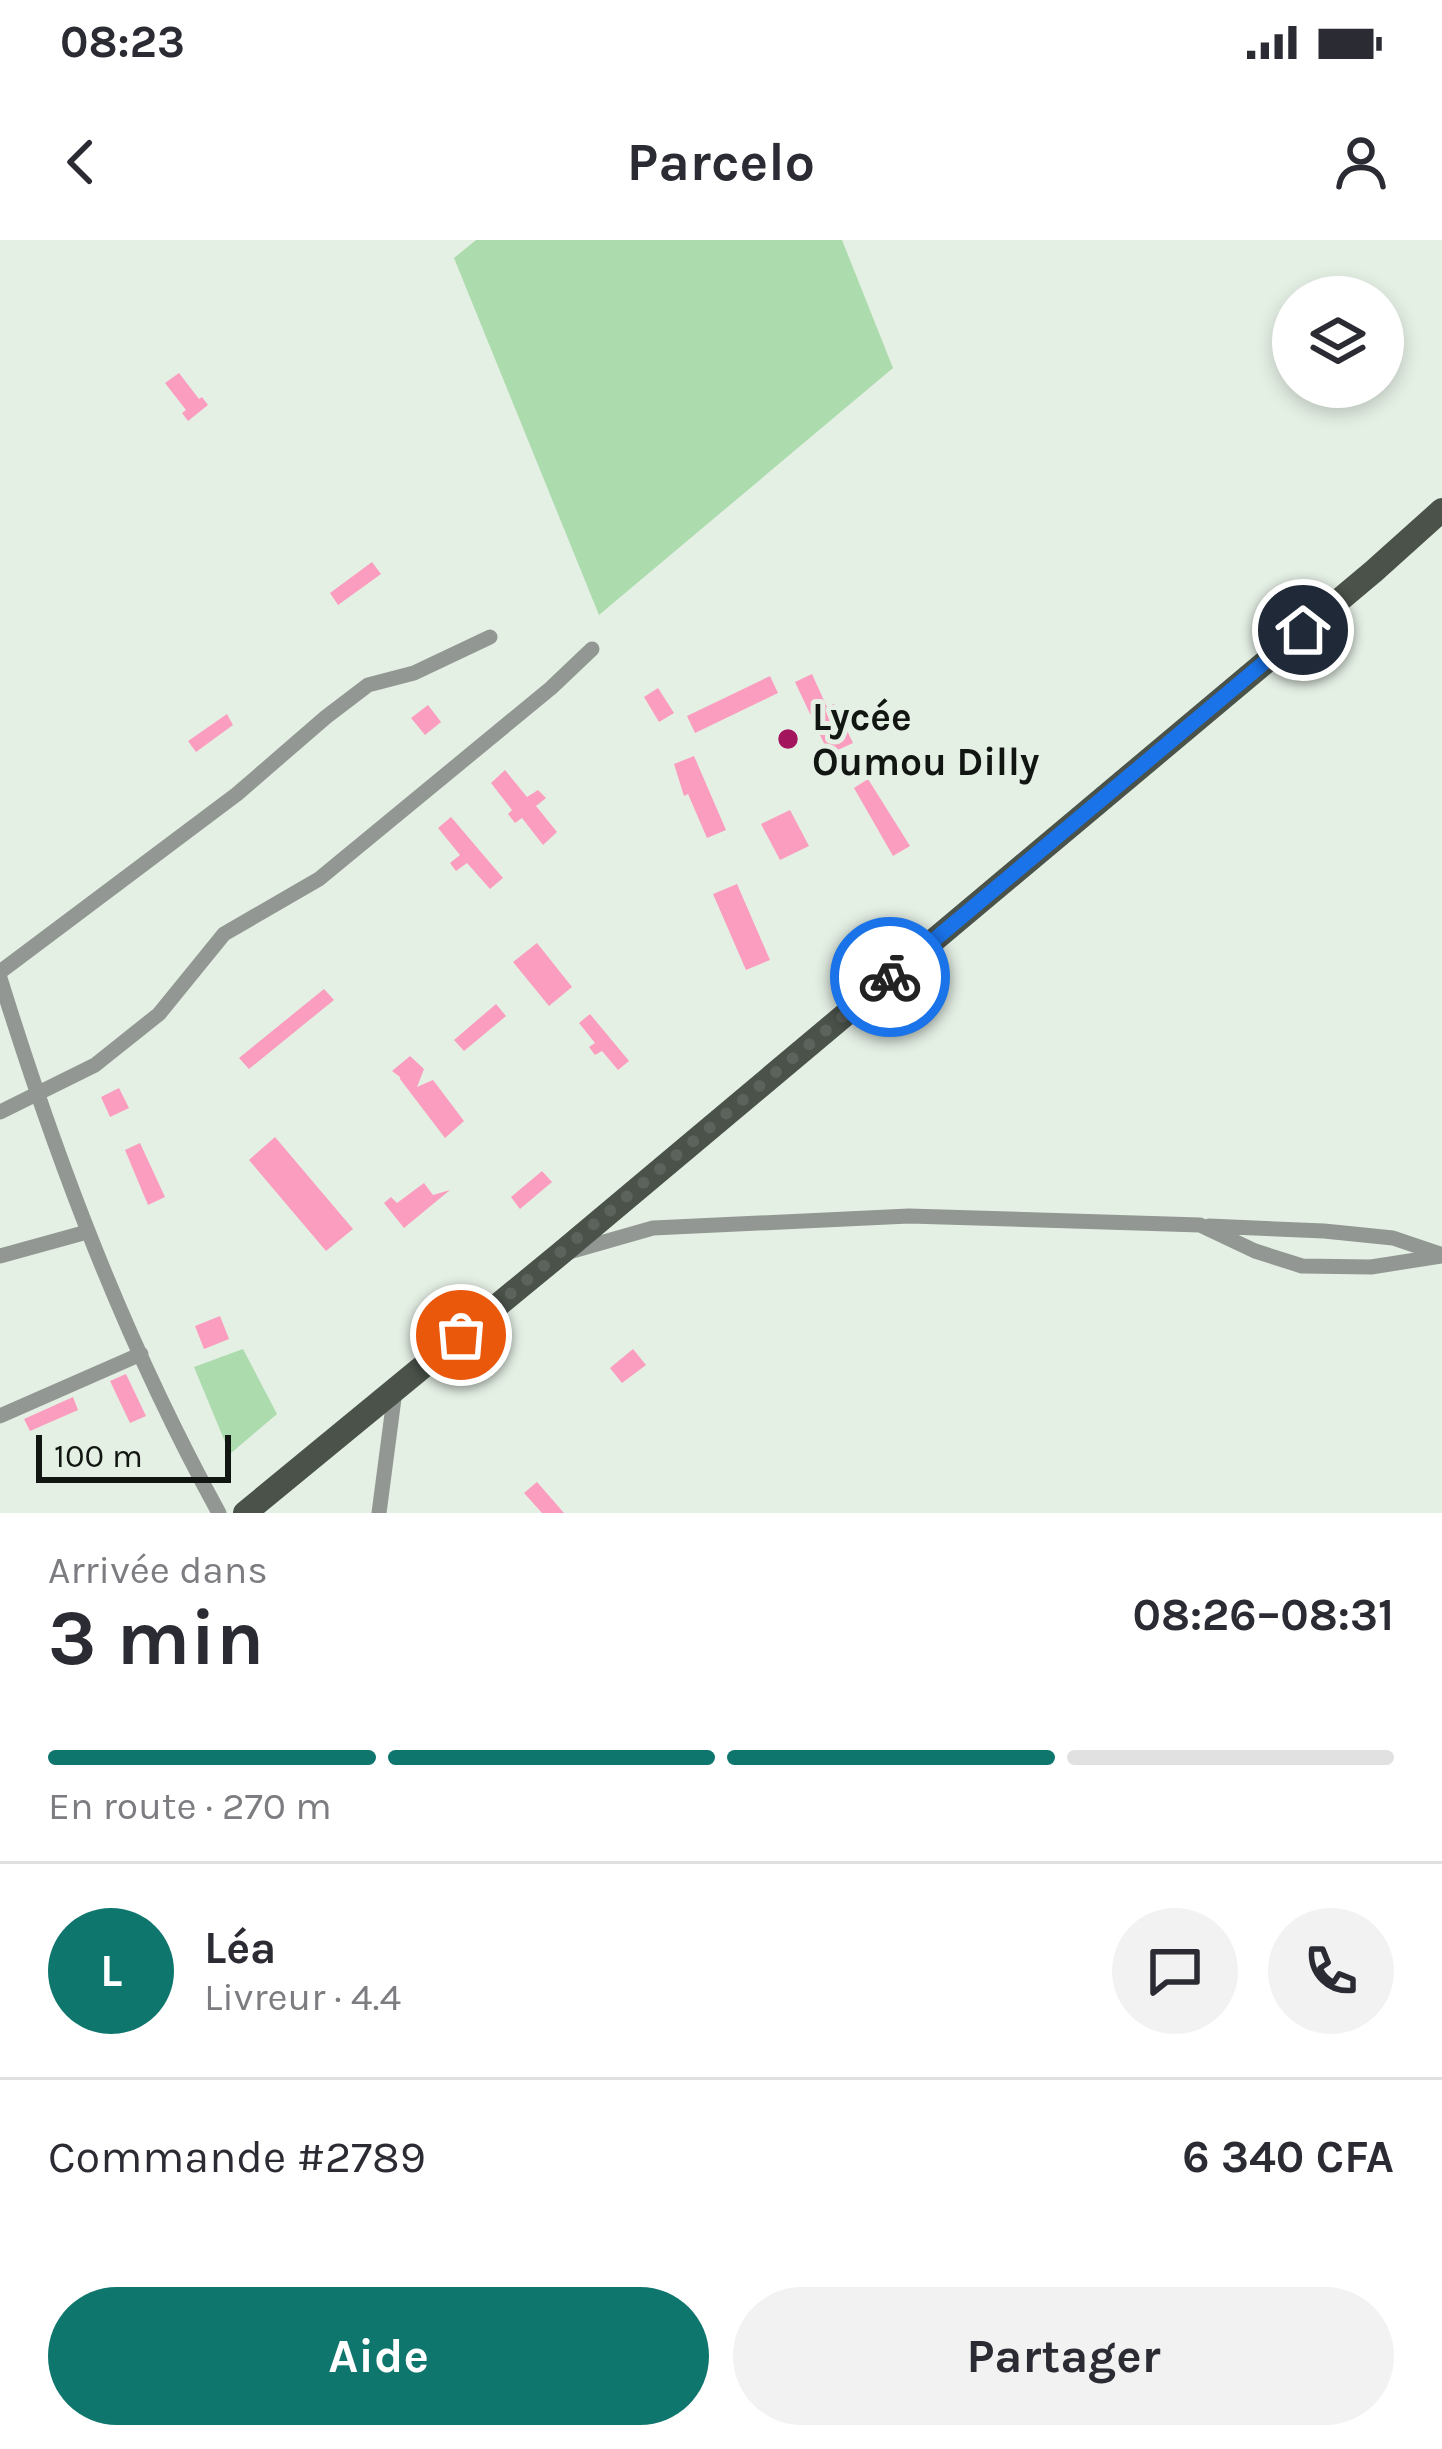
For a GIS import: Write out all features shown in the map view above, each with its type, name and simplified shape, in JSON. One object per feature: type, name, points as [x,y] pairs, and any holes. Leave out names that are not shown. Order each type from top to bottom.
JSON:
[{"type":"main road","points":[[245,1513],[560,1254],[1442,510]]},
{"type":"street","points":[[219,1513],[87,1232],[0,975],[237,794],[368,685],[414,673],[490,637]]},
{"type":"street","points":[[0,1112],[94,1065],[160,1014],[224,934],[319,879],[592,649]]},
{"type":"street","points":[[560,1254],[653,1228],[909,1216],[1324,1231],[1393,1238],[1442,1255]]},
{"type":"street","points":[[1200,1225],[1302,1266],[1372,1267],[1442,1255]]},
{"type":"street","points":[[0,1256],[87,1232]]},
{"type":"street","points":[[0,1416],[141,1354]]},
{"type":"street","points":[[379,1513],[396,1390]]},
{"type":"green space","points":[[476,240],[842,240],[893,368],[599,615],[454,258]]},
{"type":"green space","points":[[243,1349],[277,1414],[230,1454],[194,1367]]},
{"type":"building","points":[[179,373],[208,405],[188,421],[182,413],[186,410],[165,383]]},
{"type":"building","points":[[372,562],[381,574],[338,605],[330,593]]},
{"type":"building","points":[[812,674],[827,707],[834,704],[853,743],[829,754],[795,682]]},
{"type":"building","points":[[770,676],[778,693],[695,733],[687,716]]},
{"type":"building","points":[[658,688],[674,713],[659,722],[644,697]]},
{"type":"building","points":[[428,705],[441,722],[425,735],[411,718]]},
{"type":"building","points":[[227,714],[233,725],[196,752],[188,741]]},
{"type":"building","points":[[694,756],[726,830],[707,838],[688,794],[684,796],[674,764]]},
{"type":"building","points":[[505,770],[527,797],[538,790],[546,798],[536,806],[557,832],[543,845],[522,818],[515,823],[508,814],[512,810],[491,783]]},
{"type":"building","points":[[868,779],[910,846],[893,856],[854,788]]},
{"type":"building","points":[[790,810],[809,846],[780,860],[761,824]]},
{"type":"building","points":[[451,817],[503,878],[490,889],[467,863],[456,871],[450,863],[460,855],[438,828]]},
{"type":"building","points":[[737,884],[770,960],[746,970],[713,894]]},
{"type":"building","points":[[537,943],[572,987],[549,1006],[513,962]]},
{"type":"building","points":[[324,989],[334,1000],[249,1069],[239,1058]]},
{"type":"building","points":[[496,1004],[506,1016],[464,1051],[454,1040]]},
{"type":"building","points":[[590,1014],[629,1061],[618,1070],[602,1051],[595,1055],[589,1047],[595,1043],[579,1023]]},
{"type":"building","points":[[410,1056],[424,1069],[417,1087],[433,1080],[464,1121],[445,1138],[392,1071]]},
{"type":"building","points":[[119,1088],[129,1108],[110,1117],[101,1097]]},
{"type":"building","points":[[275,1137],[353,1229],[326,1251],[249,1160]]},
{"type":"building","points":[[140,1143],[165,1197],[148,1205],[125,1150]]},
{"type":"building","points":[[542,1171],[552,1182],[520,1209],[511,1197]]},
{"type":"building","points":[[424,1183],[433,1195],[450,1190],[404,1228],[384,1203],[391,1197],[397,1203]]},
{"type":"building","points":[[220,1316],[229,1339],[204,1349],[195,1326]]},
{"type":"building","points":[[633,1349],[646,1365],[622,1383],[610,1368]]},
{"type":"building","points":[[126,1374],[146,1416],[130,1423],[110,1381]]},
{"type":"building","points":[[73,1397],[78,1410],[30,1431],[24,1419]]},
{"type":"building","points":[[537,1482],[564,1513],[542,1513],[524,1493]]},
{"type":"way so far","points":[[461,1335],[890,977]]},
{"type":"place","name":"Lycée Oumou Dilly","points":[[788,739]]},
{"type":"route","points":[[890,977],[1303,630]]}]
